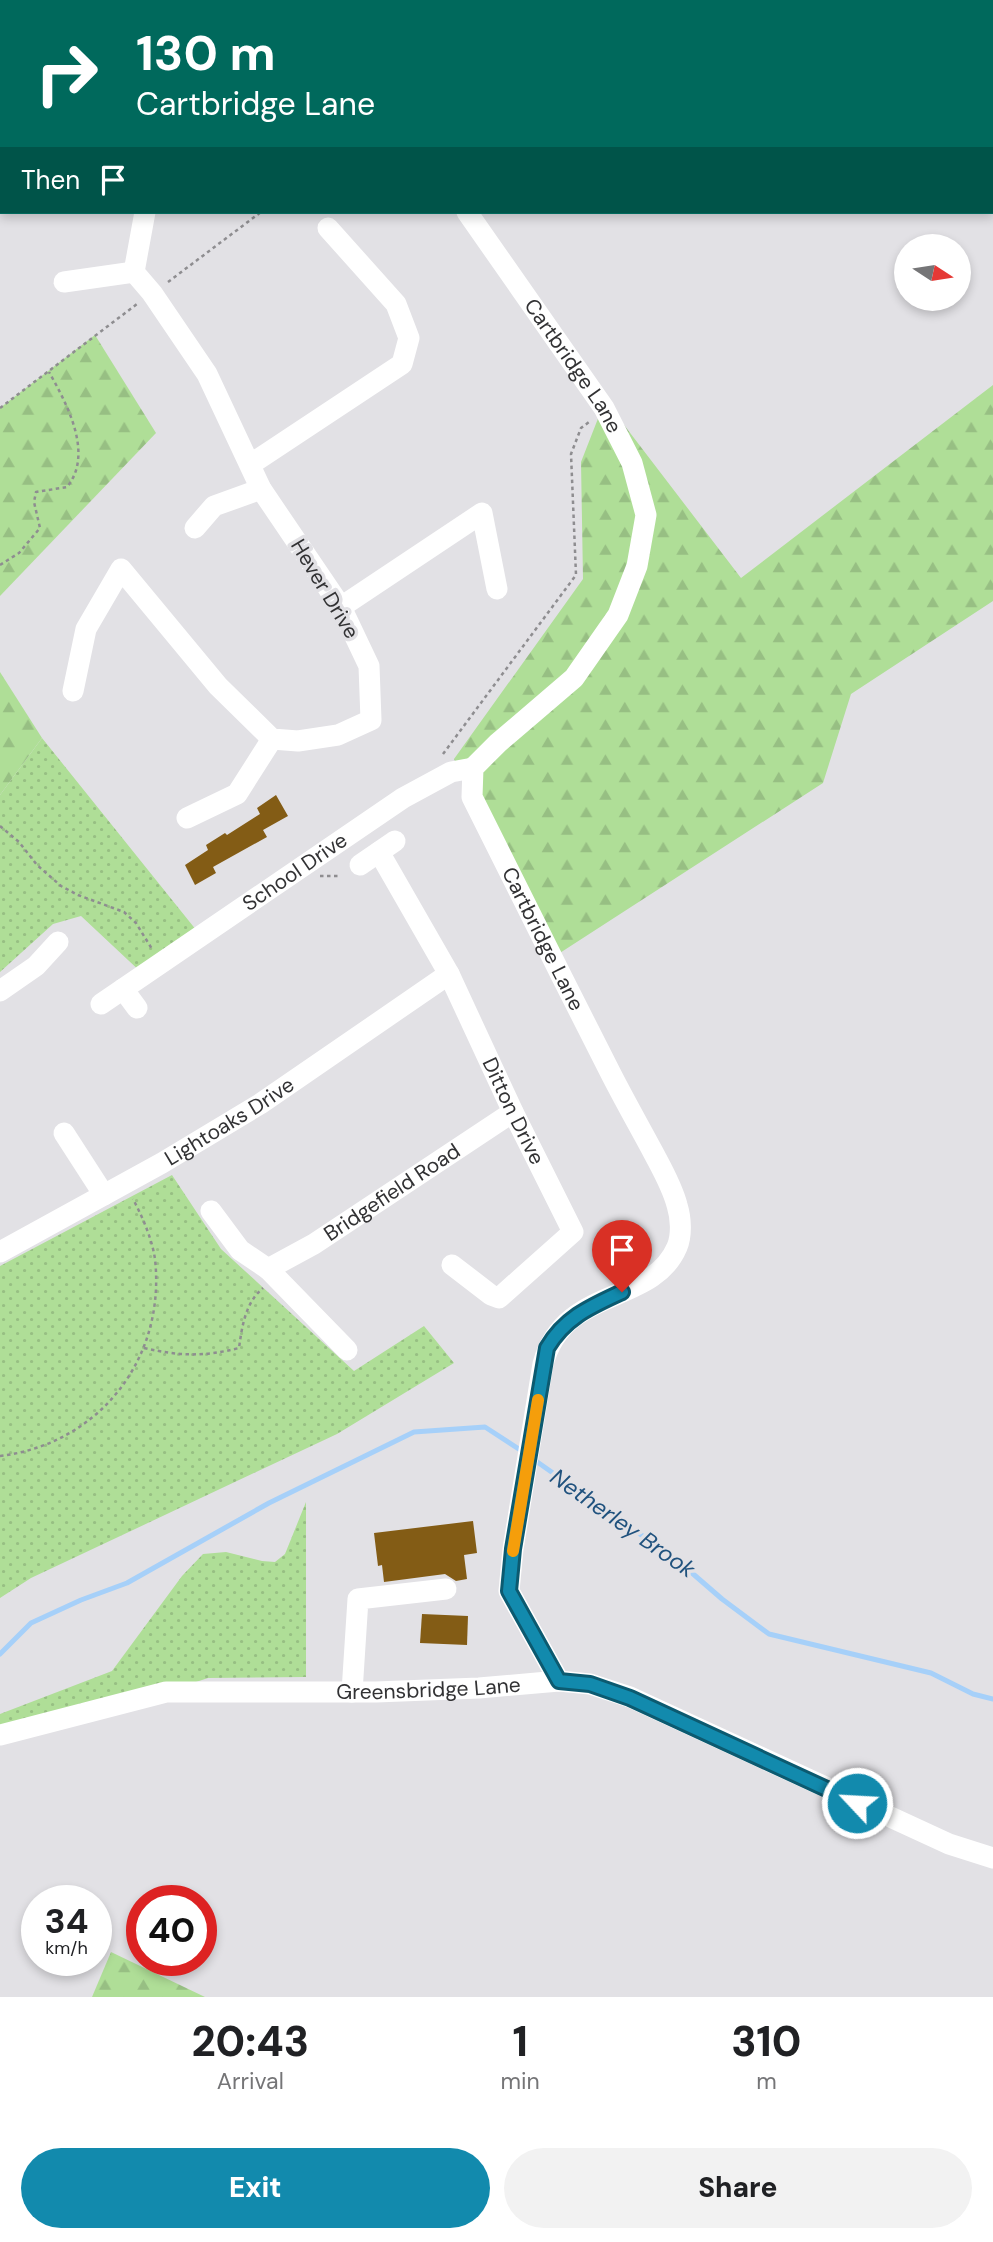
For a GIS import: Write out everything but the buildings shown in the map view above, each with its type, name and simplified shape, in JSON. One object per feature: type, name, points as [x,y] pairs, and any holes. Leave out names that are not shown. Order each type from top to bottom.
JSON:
[{"type":"street","points":[[64,282],[135,272],[145,214]]},
{"type":"street","name":"Cartbridge Lane","points":[[468,214],[604,408],[632,463],[646,515],[637,566],[618,615],[573,678],[498,743],[474,768],[472,797],[608,1069],[670,1185],[680,1219],[679,1243],[671,1261],[648,1279],[586,1308],[568,1320],[556,1332],[547,1348],[509,1591],[559,1681]]},
{"type":"street","points":[[251,464],[402,364],[409,338],[396,304],[328,228]]},
{"type":"street","name":"Hever Drive","points":[[135,272],[207,374],[261,489],[341,607],[369,666],[371,720],[338,735],[298,741],[272,739]]},
{"type":"street","points":[[195,528],[214,506],[261,489]]},
{"type":"street","points":[[341,607],[482,513],[497,589]]},
{"type":"street","points":[[73,691],[86,629],[121,569],[218,686],[272,739],[237,794],[187,818]]},
{"type":"street","name":"School Drive","points":[[102,1004],[403,798],[451,772],[474,768]]},
{"type":"street","name":"Ditton Drive","points":[[360,864],[387,847],[573,1232],[499,1298],[491,1295],[453,1265]]},
{"type":"street","points":[[0,991],[36,967],[58,942]]},
{"type":"street","name":"Lightoaks Drive","points":[[0,1252],[126,1183],[260,1104],[449,974]]},
{"type":"street","points":[[123,989],[136,1008]]},
{"type":"street","name":"Bridgefield Road","points":[[272,1273],[513,1112]]},
{"type":"street","points":[[64,1132],[104,1195]]},
{"type":"street","points":[[211,1211],[240,1250],[272,1273],[347,1350]]},
{"type":"street","points":[[352,1692],[358,1599],[446,1589]]},
{"type":"street","name":"Greensbridge Lane","points":[[0,1735],[166,1692],[352,1692],[479,1688],[559,1681],[590,1684],[630,1698],[948,1844],[993,1858]]},
{"type":"path","points":[[0,408],[258,214]]},
{"type":"path","points":[[0,565],[19,553],[40,528],[34,502],[36,492],[67,487],[76,476],[80,458],[76,434],[62,394],[48,370]]},
{"type":"path","points":[[439,759],[576,575],[570,454],[581,428]]},
{"type":"path","points":[[0,826],[61,886],[124,912],[136,923],[160,964]]},
{"type":"path","points":[[0,1456],[19,1454],[55,1443],[91,1419],[122,1388],[144,1348],[156,1299],[155,1258],[144,1220],[126,1183]]},
{"type":"path","points":[[144,1348],[174,1354],[208,1356],[239,1348],[242,1320],[256,1293],[272,1273]]},
{"type":"green space","points":[[95,335],[156,433],[0,596],[0,408]]},
{"type":"green space","points":[[993,385],[993,601],[851,694],[823,783],[549,960],[454,759],[583,579],[581,462],[599,416],[621,421],[741,578]]},
{"type":"green space","points":[[0,672],[42,738],[0,795]]},
{"type":"green space","points":[[42,738],[201,936],[144,975],[81,916],[53,924],[0,972],[0,795]]},
{"type":"green space","points":[[172,1175],[221,1249],[354,1371],[424,1326],[454,1363],[337,1434],[31,1578],[0,1598],[0,1266]]},
{"type":"green space","points":[[306,1502],[306,1677],[208,1678],[166,1692],[0,1735],[0,1714],[112,1671],[182,1576],[203,1554],[226,1552],[275,1562],[285,1554]]},
{"type":"green space","points":[[112,1952],[126,1959],[126,1976],[161,1976],[205,1997],[92,1997],[101,1976],[112,1976]]},
{"type":"waterway","name":"Netherley Brook","points":[[0,1654],[31,1623],[127,1583],[269,1503],[414,1432],[485,1427],[525,1453]]},
{"type":"waterway","name":"Netherley Brook","points":[[533,1459],[677,1560],[722,1599],[769,1634],[931,1673],[973,1694],[993,1699]]},
{"type":"slow traffic","points":[[513,1551],[538,1400]]},
{"type":"route","points":[[622,1292],[586,1308],[568,1320],[556,1332],[547,1348],[513,1549],[509,1591],[559,1681],[590,1684],[630,1698],[857,1803]]}]
